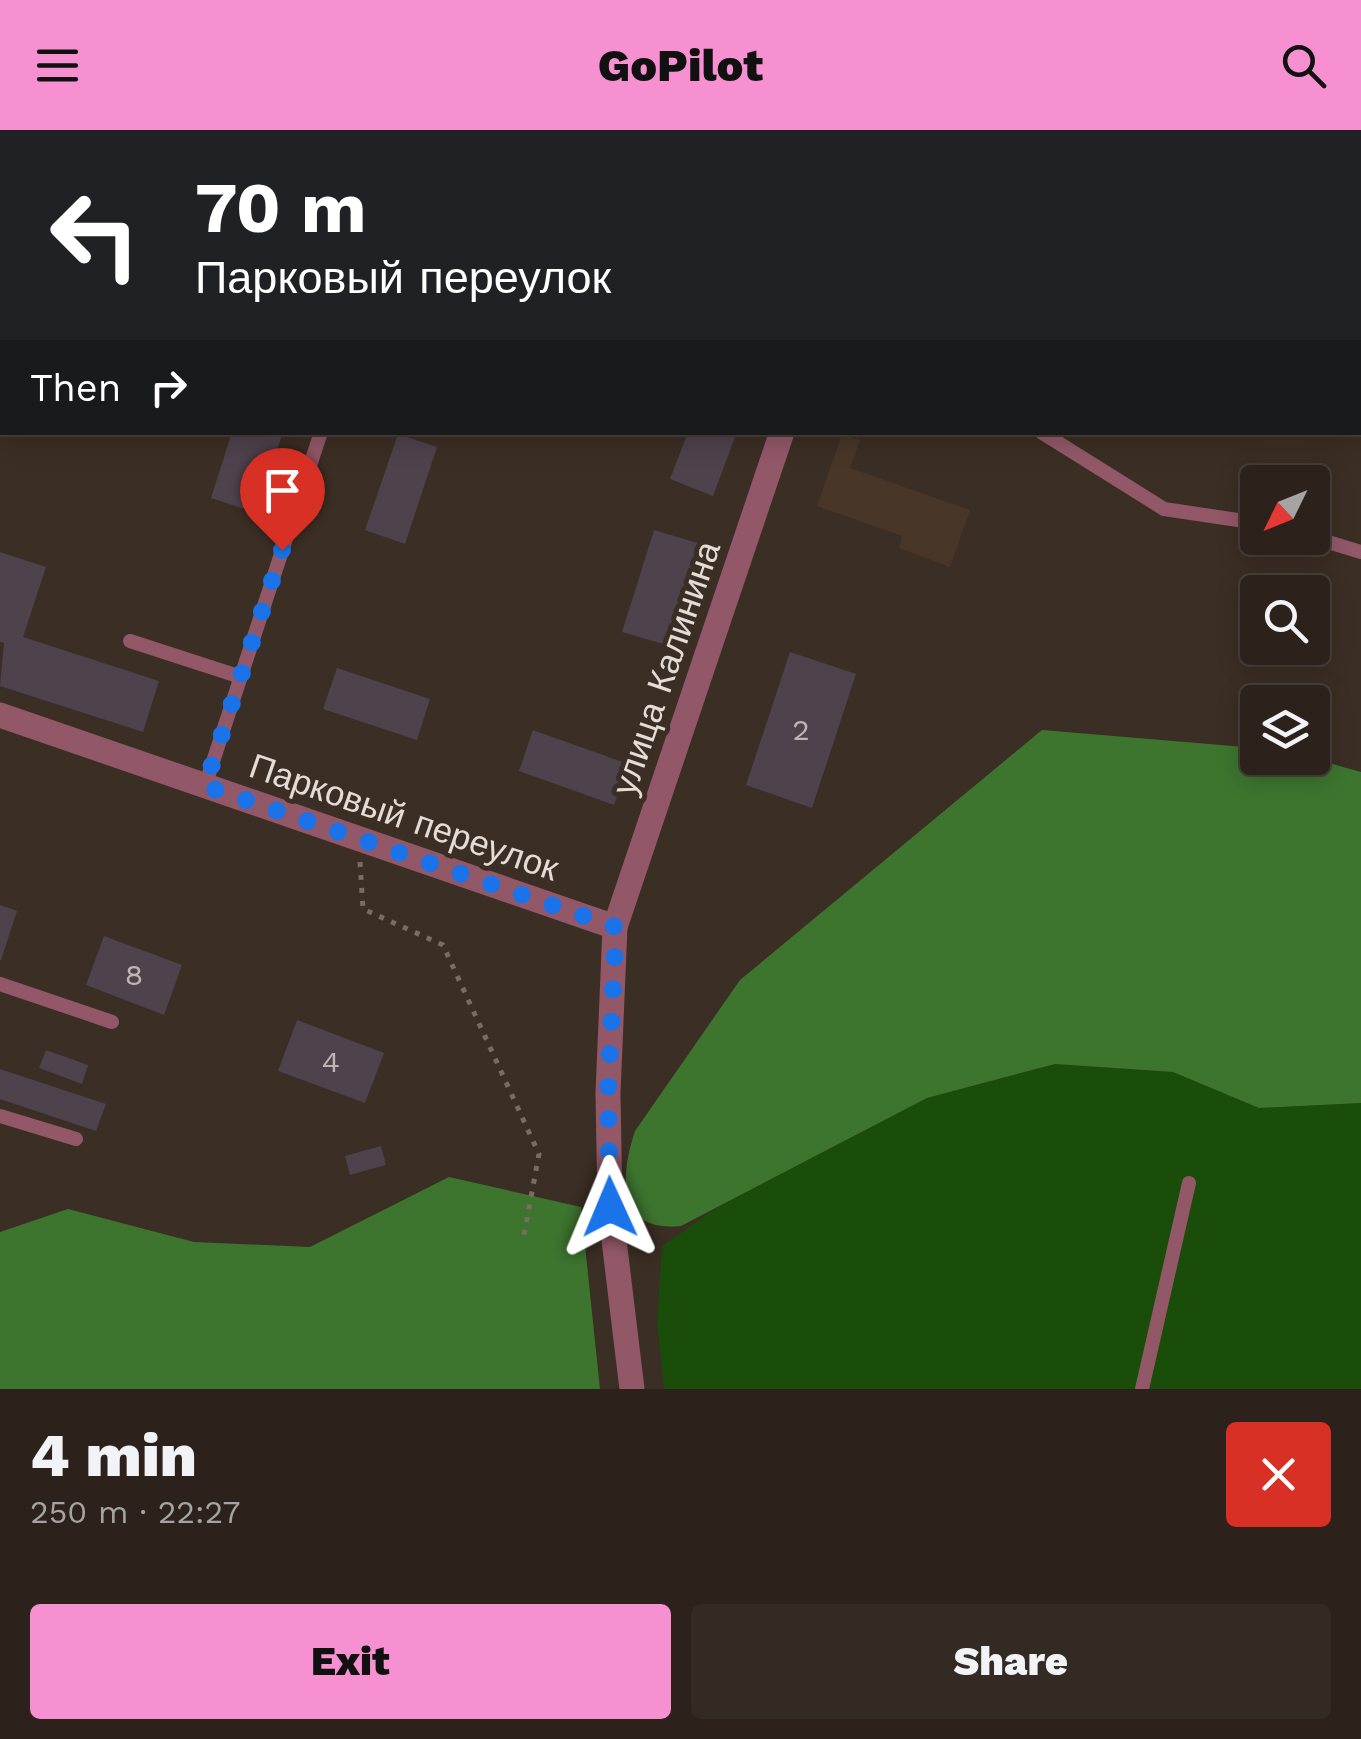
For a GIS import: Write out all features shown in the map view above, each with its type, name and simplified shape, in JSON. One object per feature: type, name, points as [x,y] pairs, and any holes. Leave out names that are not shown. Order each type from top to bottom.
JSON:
[{"type":"street","name":"улица Калинина","points":[[632,1389],[610,1207],[608,1093],[616,927],[781,435]]},
{"type":"street","name":"Парковый переулок","points":[[0,715],[616,927]]},
{"type":"lane","points":[[205,786],[320,435]]},
{"type":"lane","points":[[1046,435],[1164,510],[1240,521]]},
{"type":"lane","points":[[1330,543],[1361,552]]},
{"type":"lane","points":[[130,641],[240,677]]},
{"type":"lane","points":[[0,984],[112,1022]]},
{"type":"lane","points":[[0,1116],[76,1139]]},
{"type":"lane","points":[[1142,1389],[1189,1184]]},
{"type":"path","points":[[359,839],[363,908],[443,945],[538,1154],[524,1236]]},
{"type":"shaded area","points":[[842,435],[845,435],[860,440],[850,468],[970,510],[950,567],[899,548],[902,536],[817,506]]},
{"type":"green space","points":[[1042,730],[1240,747],[1240,775],[1330,775],[1330,763],[1361,772],[1361,1103],[1259,1108],[1173,1072],[1055,1064],[927,1098],[681,1226],[660,1226],[644,1220],[628,1198],[627,1166],[635,1131],[740,980]]},
{"type":"green space","points":[[1055,1064],[1173,1072],[1259,1108],[1361,1103],[1361,1389],[664,1389],[657,1322],[662,1246],[718,1207],[927,1098]]},
{"type":"green space","points":[[449,1177],[581,1207],[600,1389],[0,1389],[0,1232],[68,1209],[194,1242],[310,1247]]},
{"type":"building","points":[[231,435],[282,435],[257,513],[211,498]]},
{"type":"building","points":[[398,435],[437,447],[405,544],[365,530]]},
{"type":"building","points":[[687,435],[736,435],[713,496],[670,479]]},
{"type":"building","points":[[654,530],[701,544],[670,646],[622,632]]},
{"type":"building","points":[[0,552],[46,567],[23,637],[159,681],[143,732],[0,686],[4,643],[0,642]]},
{"type":"building","points":[[790,652],[856,674],[812,808],[746,785]]},
{"type":"building","points":[[337,668],[430,699],[417,740],[323,709]]},
{"type":"building","points":[[533,730],[628,764],[614,805],[519,771]]},
{"type":"building","points":[[0,905],[17,911],[1,960],[0,960]]},
{"type":"building","points":[[104,936],[182,965],[164,1015],[86,985]]},
{"type":"building","points":[[297,1020],[384,1053],[365,1103],[278,1071]]},
{"type":"building","points":[[46,1050],[88,1065],[82,1084],[39,1068]]},
{"type":"building","points":[[0,1069],[106,1104],[96,1131],[0,1099]]},
{"type":"building","points":[[381,1146],[386,1165],[350,1175],[345,1156]]},
{"type":"route","points":[[282,550],[205,786],[616,927],[608,1093],[610,1207]]}]
